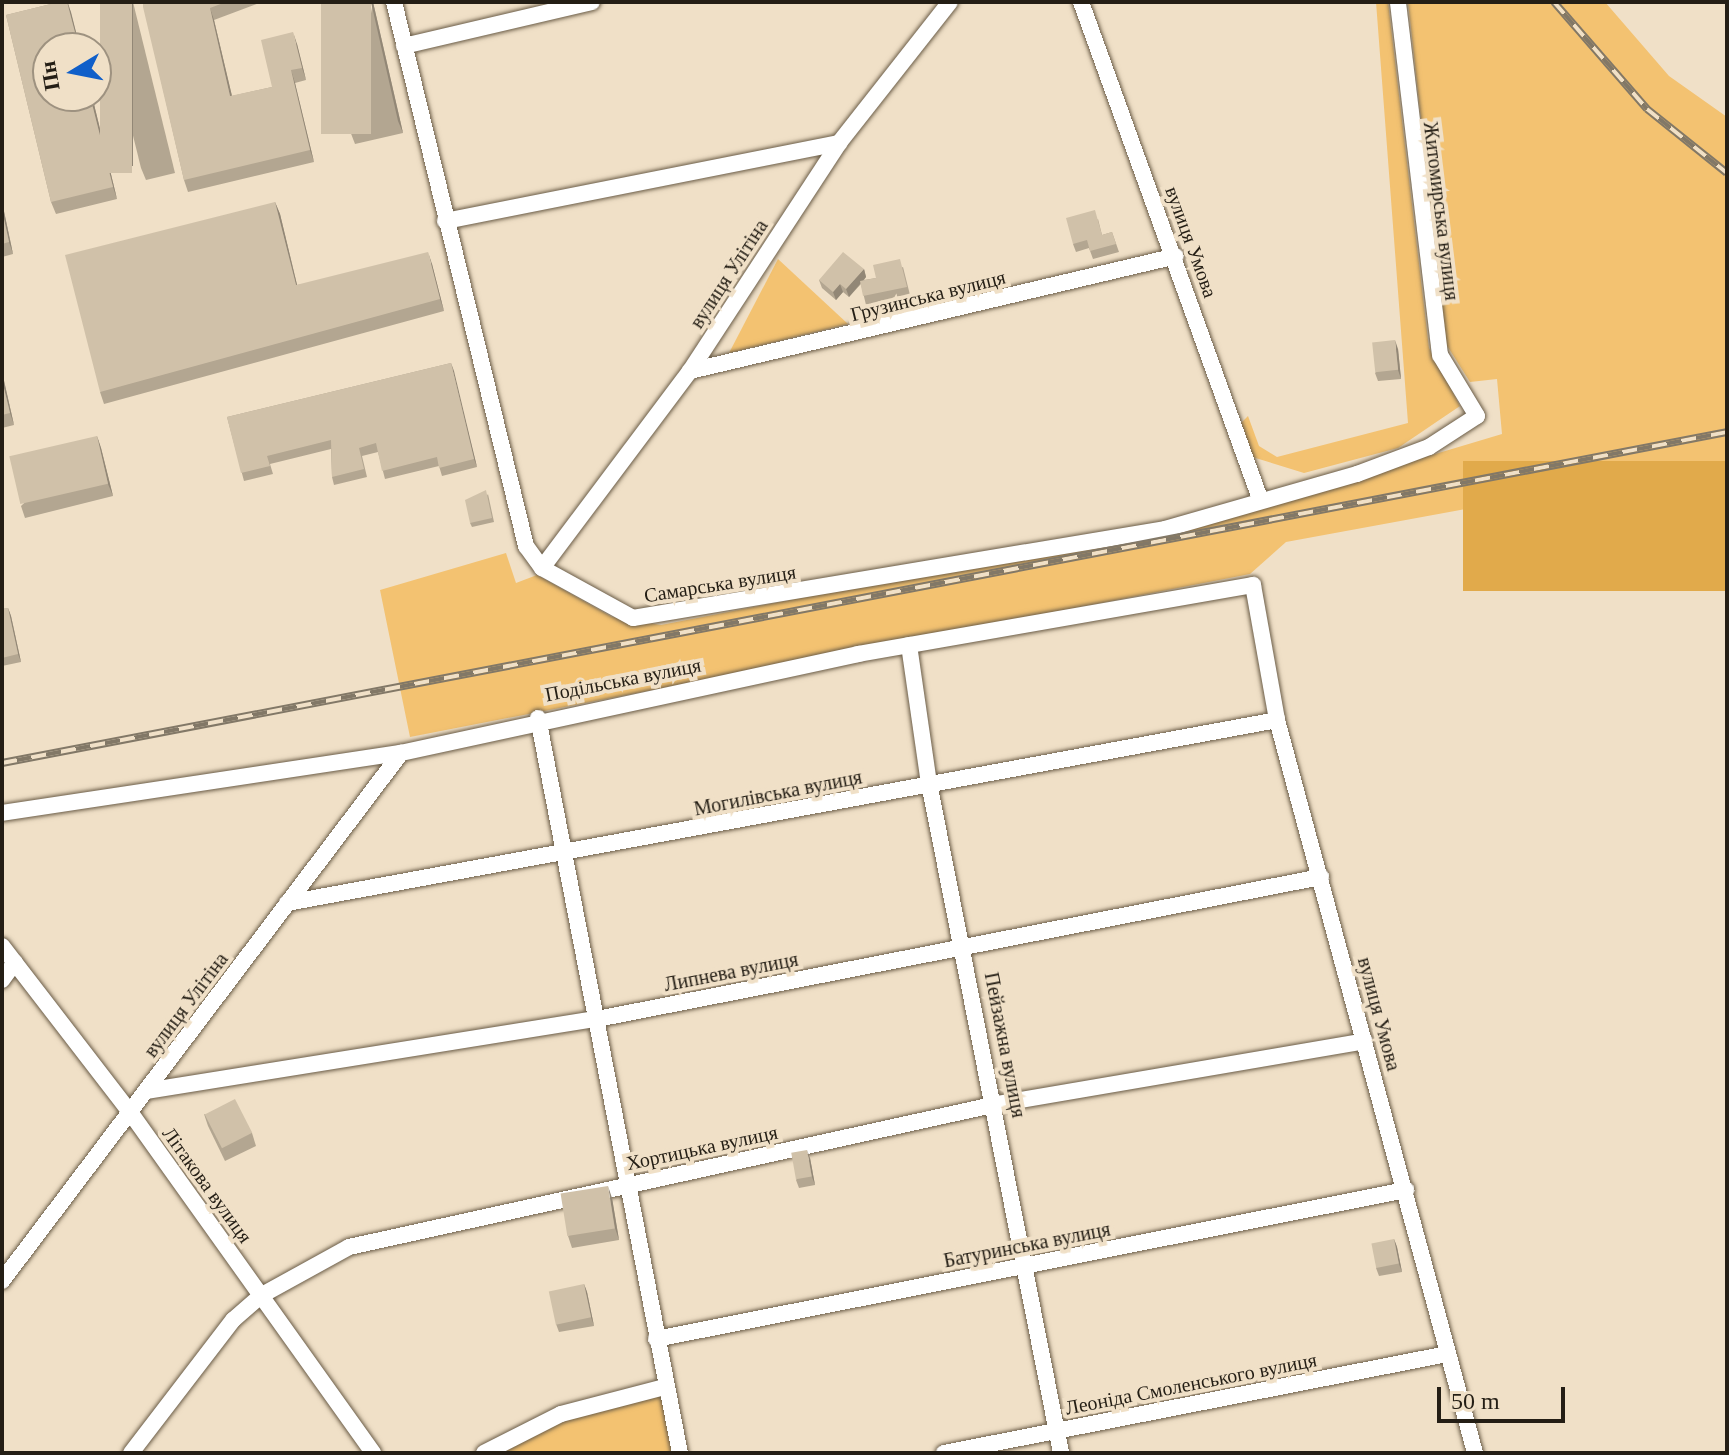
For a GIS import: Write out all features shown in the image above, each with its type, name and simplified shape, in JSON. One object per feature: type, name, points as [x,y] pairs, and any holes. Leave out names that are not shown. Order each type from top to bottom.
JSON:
[{"type":"street","points":[[394,2],[515,513],[542,568]]},
{"type":"street","points":[[404,46],[592,2]]},
{"type":"street","name":"вулиця Улітіна","points":[[542,568],[690,371],[839,143],[950,2]]},
{"type":"street","name":"вулиця Умова","points":[[1081,2],[1176,256],[1259,496]]},
{"type":"street","name":"Житомирська вулиця","points":[[1398,2],[1440,355],[1477,416]]},
{"type":"street","points":[[445,221],[839,143]]},
{"type":"street","name":"Грузинська вулиця","points":[[690,371],[1176,256]]},
{"type":"street","name":"Самарська вулиця","points":[[542,568],[633,618],[676,614],[1165,529],[1259,496],[1357,474],[1429,447],[1477,416]]},
{"type":"street","name":"вулиця Умова","points":[[1253,585],[1277,720],[1475,1453]]},
{"type":"street","name":"Подільська вулиця","points":[[2,813],[401,753],[538,718],[909,645],[1253,585]]},
{"type":"street","name":"Пейзажна вулиця","points":[[909,645],[929,783],[997,1104],[1023,1267],[1061,1453]]},
{"type":"street","points":[[538,718],[567,855],[665,1387],[680,1453]]},
{"type":"street","name":"Могилівська вулиця","points":[[287,903],[567,855],[929,783],[1277,720]]},
{"type":"street","name":"вулиця Улітіна","points":[[2,1281],[401,753]]},
{"type":"street","name":"Липнева вулиця","points":[[146,1091],[597,1019],[1321,877]]},
{"type":"street","name":"Літакова вулиця","points":[[2,946],[130,1112],[373,1453]]},
{"type":"street","points":[[2,980],[15,962]]},
{"type":"street","name":"Хортицька вулиця","points":[[131,1453],[233,1320],[262,1295],[389,1234],[997,1104],[1365,1041]]},
{"type":"street","name":"Батуринська вулиця","points":[[656,1339],[1406,1190]]},
{"type":"street","name":"Леоніда Смоленського вулиця","points":[[944,1453],[1447,1354]]},
{"type":"street","points":[[484,1453],[561,1414],[665,1387]]},
{"type":"shaded area","points":[[1376,2],[1388,2],[1429,348],[1460,406],[1398,448],[1304,473],[1249,456],[1241,423],[1248,416],[1259,446],[1277,457],[1408,423]]},
{"type":"shaded area","points":[[1408,2],[1605,2],[1669,76],[1727,117],[1727,461],[1286,542],[1250,574],[410,737],[380,590],[506,553],[516,583],[537,575],[612,617],[661,625],[1238,513],[1502,434],[1497,379],[1470,382],[1446,344]]},
{"type":"shaded area","points":[[778,259],[848,324],[729,353]]},
{"type":"shaded area","points":[[1463,461],[1727,461],[1727,591],[1463,591]]},
{"type":"shaded area","points":[[661,1394],[673,1453],[493,1453],[562,1417]]},
{"type":"building","points":[[67,2],[75,32],[32,32],[32,112],[94,112],[113,187],[51,202],[6,15]]},
{"type":"building","points":[[100,2],[132,2],[132,173],[100,173],[100,112],[112,112],[112,32],[100,32]]},
{"type":"building","points":[[143,2],[226,2],[210,8],[230,96],[272,87],[261,40],[293,32],[302,68],[291,70],[310,150],[184,180]]},
{"type":"building","points":[[321,2],[371,2],[371,134],[321,134]]},
{"type":"building","points":[[275,202],[296,285],[428,252],[440,299],[100,392],[65,255]]},
{"type":"building","points":[[2,210],[9,242],[2,244]]},
{"type":"building","points":[[1095,210],[1102,235],[1112,232],[1116,244],[1090,251],[1087,240],[1073,244],[1066,218]]},
{"type":"building","points":[[843,252],[864,269],[846,289],[840,284],[833,292],[819,280]]},
{"type":"building","points":[[900,259],[907,287],[863,296],[860,281],[876,278],[873,265]]},
{"type":"building","points":[[1395,340],[1398,370],[1375,372],[1372,342]]},
{"type":"building","points":[[451,363],[474,459],[439,468],[437,457],[382,471],[376,443],[359,448],[364,469],[332,477],[331,440],[267,456],[270,466],[241,473],[227,417]]},
{"type":"building","points":[[2,380],[10,413],[2,415]]},
{"type":"building","points":[[97,436],[108,484],[20,504],[9,456]]},
{"type":"building","points":[[486,490],[492,518],[470,523],[465,500]]},
{"type":"building","points":[[8,608],[18,654],[2,658],[2,609]]},
{"type":"building","points":[[235,1099],[252,1133],[222,1148],[205,1114]]},
{"type":"building","points":[[807,1150],[812,1177],[796,1179],[791,1153]]},
{"type":"building","points":[[608,1186],[615,1228],[567,1236],[561,1194]]},
{"type":"building","points":[[1394,1239],[1399,1264],[1376,1268],[1371,1243]]},
{"type":"building","points":[[584,1284],[591,1317],[556,1325],[549,1291]]},
{"type":"railway","points":[[1554,2],[1647,109],[1727,173]]},
{"type":"railway","points":[[2,763],[1727,432]]}]
